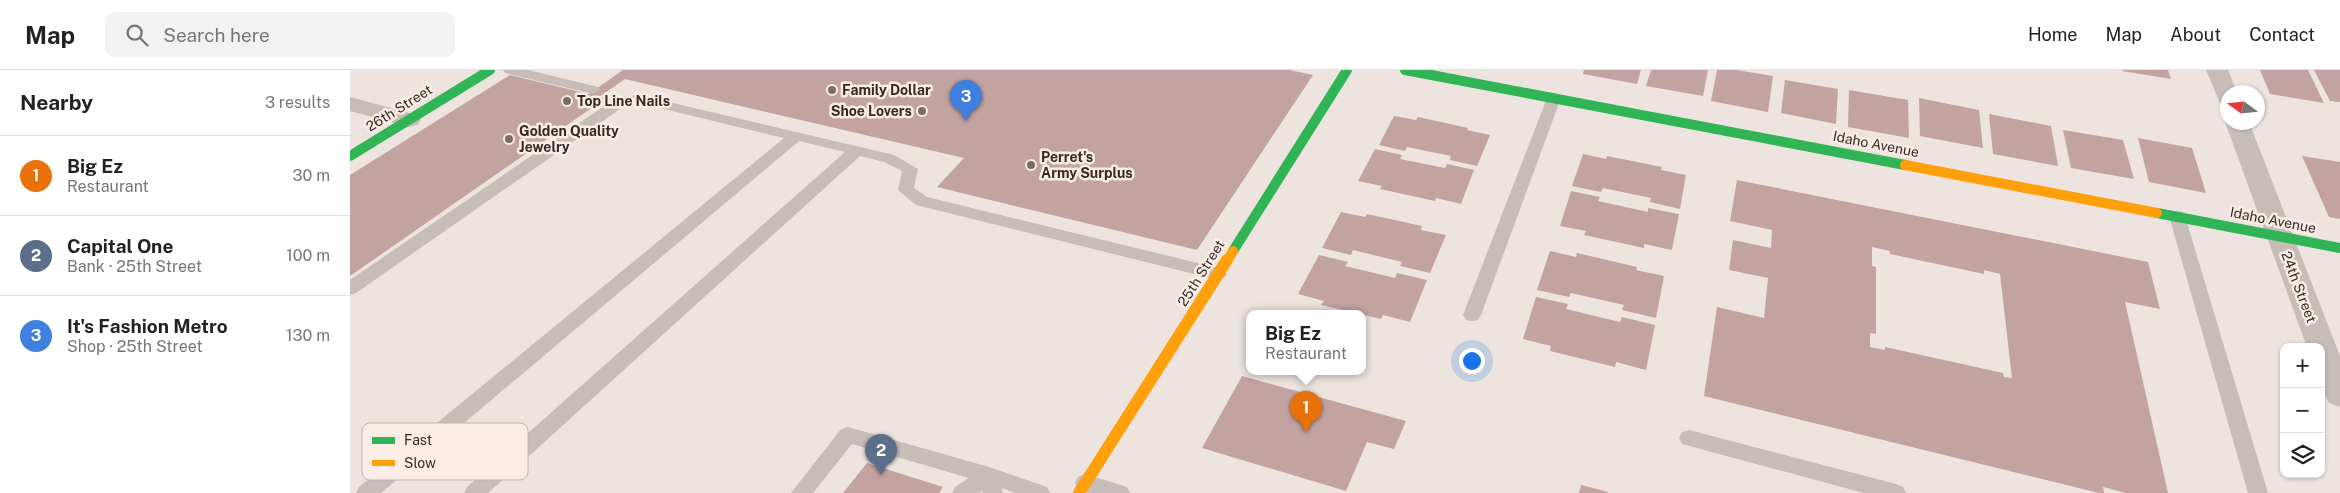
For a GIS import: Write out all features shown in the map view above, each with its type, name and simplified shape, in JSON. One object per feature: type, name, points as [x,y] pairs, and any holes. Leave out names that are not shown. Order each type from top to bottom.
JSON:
[{"type":"street","name":"26th Street","points":[[350,156],[490,70]]},
{"type":"street","name":"25th Street","points":[[1082,488],[1347,70]]},
{"type":"street","name":"Idaho Avenue","points":[[1405,70],[2340,248]]},
{"type":"street","points":[[2217,70],[2223,85]]},
{"type":"street","points":[[350,104],[409,120]]},
{"type":"street","name":"24th Street","points":[[2240,130],[2340,395]]},
{"type":"lane","points":[[510,70],[610,97],[639,99],[857,150],[903,163],[910,169],[906,190],[922,201],[1218,274]]},
{"type":"lane","points":[[350,289],[610,97]]},
{"type":"lane","points":[[1472,315],[1554,98]]},
{"type":"lane","points":[[450,423],[796,136]]},
{"type":"lane","points":[[528,445],[857,150]]},
{"type":"lane","points":[[2177,216],[2258,493]]},
{"type":"lane","points":[[800,493],[848,435],[989,487],[1040,493]]},
{"type":"lane","points":[[1689,438],[1896,493]]},
{"type":"lane","points":[[366,493],[382,480]]},
{"type":"lane","points":[[474,493],[489,480]]},
{"type":"lane","points":[[962,493],[989,487]]},
{"type":"lane","points":[[973,493],[989,487]]},
{"type":"lane","points":[[1082,488],[1120,493]]},
{"type":"building","points":[[623,70],[1289,70],[1313,75],[1197,250],[937,187],[964,158],[625,79],[599,97],[606,98],[350,276],[350,175],[510,75],[589,94]]},
{"type":"building","points":[[1584,70],[1641,70],[1637,84],[1583,74]]},
{"type":"building","points":[[1651,70],[1708,70],[1703,96],[1646,86]]},
{"type":"building","points":[[1717,70],[1737,70],[1773,76],[1768,112],[1711,101]]},
{"type":"building","points":[[2168,70],[2171,79],[2122,71]]},
{"type":"building","points":[[2260,70],[2308,70],[2324,103],[2270,94]]},
{"type":"building","points":[[2314,70],[2340,70],[2340,102],[2330,101]]},
{"type":"building","points":[[1785,80],[1838,89],[1836,124],[1781,113]]},
{"type":"building","points":[[1849,90],[1908,100],[1909,138],[1848,127]]},
{"type":"building","points":[[1919,98],[1979,110],[1983,148],[1920,136]]},
{"type":"building","points":[[1989,114],[2051,126],[2058,166],[1993,154]]},
{"type":"building","points":[[1394,116],[1416,120],[1418,117],[1490,135],[1477,166],[1450,160],[1451,156],[1407,147],[1405,151],[1379,145]]},
{"type":"building","points":[[2063,130],[2123,140],[2134,179],[2071,168]]},
{"type":"building","points":[[2138,138],[2192,148],[2206,193],[2149,182]]},
{"type":"building","points":[[1375,149],[1402,155],[1400,159],[1445,168],[1447,164],[1474,170],[1461,204],[1436,198],[1435,201],[1380,189],[1382,186],[1358,181]]},
{"type":"building","points":[[1583,154],[1606,159],[1607,156],[1662,167],[1661,170],[1686,175],[1680,209],[1650,202],[1651,198],[1603,188],[1601,192],[1572,186]]},
{"type":"building","points":[[2302,156],[2340,162],[2340,219],[2329,217]]},
{"type":"building","points":[[1737,180],[2148,262],[2160,309],[2125,302],[2168,493],[2126,493],[2103,487],[2104,493],[2099,493],[1704,396],[1717,307],[1764,318],[1768,278],[1729,270],[1733,240],[1771,248],[1772,230],[1730,221]],"holes":[[[1872,247],[1890,251],[1890,254],[1984,274],[1984,270],[2000,274],[2012,378],[2004,377],[2003,373],[1885,347],[1885,350],[1870,347],[1870,333],[1876,334],[1876,267],[1872,266]]]},
{"type":"building","points":[[1571,191],[1600,197],[1598,201],[1648,212],[1648,208],[1679,214],[1672,250],[1644,244],[1644,248],[1584,235],[1586,231],[1560,226]]},
{"type":"building","points":[[1341,212],[1365,217],[1367,214],[1422,226],[1421,230],[1446,235],[1430,273],[1400,266],[1402,262],[1353,250],[1351,255],[1322,248]]},
{"type":"building","points":[[1550,251],[1576,257],[1577,253],[1637,267],[1636,270],[1664,276],[1656,318],[1622,310],[1624,305],[1571,293],[1569,297],[1537,290]]},
{"type":"building","points":[[1319,255],[1348,262],[1345,266],[1395,278],[1397,273],[1427,280],[1410,322],[1383,315],[1381,319],[1366,316],[1366,310],[1342,310],[1321,305],[1324,301],[1298,294]]},
{"type":"building","points":[[1536,297],[1568,304],[1566,309],[1620,322],[1622,317],[1655,325],[1646,370],[1616,362],[1615,367],[1550,351],[1551,346],[1523,339]]},
{"type":"building","points":[[1242,376],[1406,421],[1394,449],[1367,442],[1346,491],[1202,448]]},
{"type":"building","points":[[867,463],[943,487],[939,493],[843,493]]},
{"type":"building","points":[[1581,485],[1608,492],[1608,493],[1579,493]]},
{"type":"traffic: fast","points":[[350,156],[490,70]]},
{"type":"traffic: fast","points":[[1233,251],[1347,70]]},
{"type":"traffic: fast","points":[[1405,70],[1905,165]]},
{"type":"traffic: fast","points":[[2157,213],[2340,248]]},
{"type":"traffic: slow","points":[[1905,165],[2157,213]]},
{"type":"traffic: slow","points":[[1079,493],[1233,251]]},
{"type":"place","name":"Family Dollar","points":[[832,90]]},
{"type":"place","name":"Top Line Nails","points":[[567,101]]},
{"type":"place","name":"Shoe Lovers","points":[[922,111]]},
{"type":"place","name":"It's Fashion Metro","points":[[966,121]]},
{"type":"place","name":"Golden Quality Jewelry","points":[[509,139]]},
{"type":"place","name":"Perret's Army Surplus","points":[[1031,165]]},
{"type":"place","name":"Big Ez","points":[[1306,432]]},
{"type":"place","name":"Capital One","points":[[881,475]]}]
